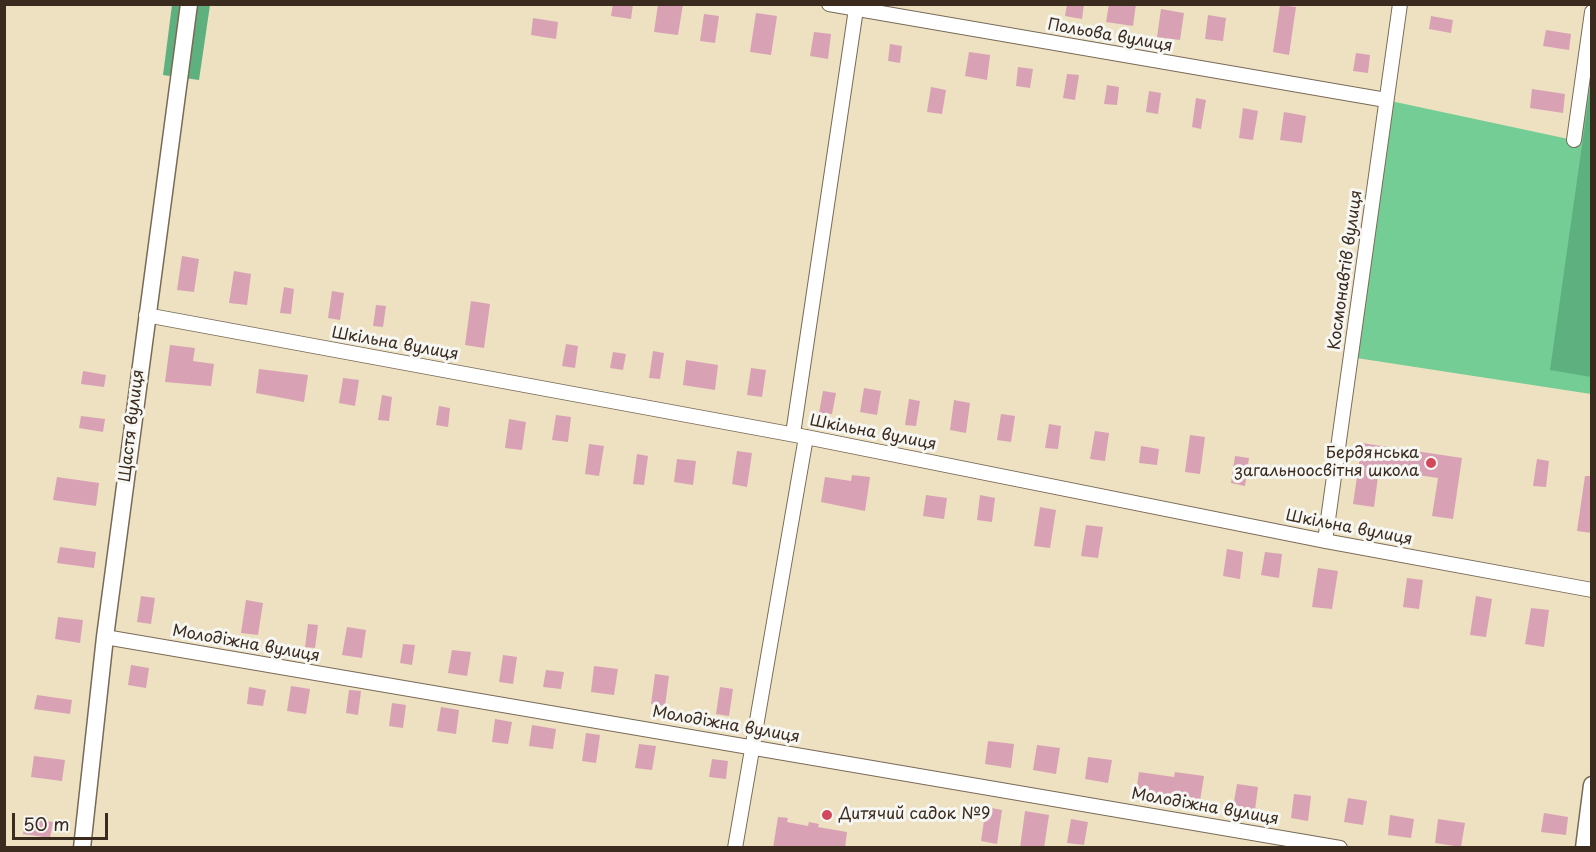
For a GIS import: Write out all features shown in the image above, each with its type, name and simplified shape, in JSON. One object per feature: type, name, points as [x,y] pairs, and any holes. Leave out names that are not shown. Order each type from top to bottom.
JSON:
[{"type":"street","name":"Щастя вулиця","points":[[82,848],[105,637],[189,4]]},
{"type":"street","name":"Польова вулиця","points":[[829,4],[856,9],[886,9],[1386,100]]},
{"type":"street","name":"Космонавтів вулиця","points":[[1325,541],[1400,4]]},
{"type":"street","points":[[735,848],[753,746],[800,436],[856,9]]},
{"type":"street","points":[[1574,140],[1592,12]]},
{"type":"street","name":"Шкільна вулиця","points":[[146,315],[800,436],[1325,541],[1592,590]]},
{"type":"street","name":"Молодіжна вулиця","points":[[105,637],[1340,848]]},
{"type":"street","points":[[1584,848],[1592,786]]},
{"type":"green space","points":[[172,5],[210,5],[199,80],[163,75]]},
{"type":"green space","points":[[1591,12],[1591,394],[1350,357],[1386,100],[1573,140]]},
{"type":"green space","points":[[1591,82],[1592,377],[1550,370]]},
{"type":"building","points":[[613,4],[633,4],[631,19],[611,16]]},
{"type":"building","points":[[658,4],[683,4],[678,35],[654,32]]},
{"type":"building","points":[[1067,4],[1084,4],[1082,19],[1065,16]]},
{"type":"building","points":[[1109,4],[1136,4],[1133,26],[1106,22]]},
{"type":"building","points":[[1280,5],[1296,7],[1289,55],[1273,52]]},
{"type":"building","points":[[1161,9],[1184,13],[1180,40],[1157,37]]},
{"type":"building","points":[[756,13],[777,16],[771,55],[750,52]]},
{"type":"building","points":[[704,14],[719,16],[715,43],[700,41]]},
{"type":"building","points":[[1208,15],[1226,18],[1223,41],[1205,39]]},
{"type":"building","points":[[1431,16],[1453,20],[1451,33],[1429,29]]},
{"type":"building","points":[[533,18],[558,22],[556,39],[531,35]]},
{"type":"building","points":[[1546,30],[1571,34],[1569,50],[1543,46]]},
{"type":"building","points":[[814,32],[831,34],[828,59],[810,56]]},
{"type":"building","points":[[890,44],[902,46],[900,63],[888,61]]},
{"type":"building","points":[[969,52],[990,55],[987,80],[965,76]]},
{"type":"building","points":[[1356,53],[1370,55],[1368,73],[1353,71]]},
{"type":"building","points":[[1018,67],[1033,69],[1030,88],[1016,86]]},
{"type":"building","points":[[1067,74],[1079,75],[1075,100],[1063,98]]},
{"type":"building","points":[[1107,85],[1119,87],[1117,105],[1104,104]]},
{"type":"building","points":[[931,87],[946,90],[942,114],[927,112]]},
{"type":"building","points":[[1532,89],[1565,94],[1563,113],[1530,108]]},
{"type":"building","points":[[1149,91],[1161,93],[1158,114],[1146,112]]},
{"type":"building","points":[[1196,98],[1206,100],[1201,129],[1192,127]]},
{"type":"building","points":[[1243,108],[1258,111],[1253,140],[1239,138]]},
{"type":"building","points":[[1284,112],[1306,116],[1302,143],[1280,140]]},
{"type":"building","points":[[182,256],[199,259],[194,292],[177,290]]},
{"type":"building","points":[[234,271],[251,274],[247,305],[229,303]]},
{"type":"building","points":[[284,287],[294,289],[291,314],[280,313]]},
{"type":"building","points":[[332,291],[344,293],[340,320],[328,318]]},
{"type":"building","points":[[471,301],[490,304],[484,348],[465,345]]},
{"type":"building","points":[[376,305],[386,306],[383,327],[373,326]]},
{"type":"building","points":[[566,344],[578,346],[575,368],[562,366]]},
{"type":"building","points":[[170,345],[195,348],[193,361],[214,364],[211,386],[165,382]]},
{"type":"building","points":[[653,351],[664,353],[660,379],[649,378]]},
{"type":"building","points":[[613,352],[626,354],[623,370],[610,368]]},
{"type":"building","points":[[686,360],[718,365],[715,390],[683,385]]},
{"type":"building","points":[[751,368],[766,370],[762,397],[747,395]]},
{"type":"building","points":[[259,369],[308,375],[304,402],[256,393]]},
{"type":"building","points":[[83,371],[106,375],[104,387],[81,384]]},
{"type":"building","points":[[343,378],[359,380],[355,406],[339,403]]},
{"type":"building","points":[[864,388],[881,391],[877,415],[860,412]]},
{"type":"building","points":[[823,391],[836,393],[832,414],[819,413]]},
{"type":"building","points":[[382,395],[392,397],[389,421],[378,420]]},
{"type":"building","points":[[909,399],[920,401],[916,426],[905,425]]},
{"type":"building","points":[[954,400],[970,403],[966,433],[950,430]]},
{"type":"building","points":[[439,406],[450,408],[448,427],[436,425]]},
{"type":"building","points":[[1001,414],[1015,416],[1011,442],[997,440]]},
{"type":"building","points":[[556,415],[571,417],[568,442],[552,440]]},
{"type":"building","points":[[81,416],[105,419],[103,432],[79,428]]},
{"type":"building","points":[[509,419],[526,422],[522,450],[505,448]]},
{"type":"building","points":[[1049,424],[1061,426],[1058,449],[1045,448]]},
{"type":"building","points":[[1095,431],[1109,433],[1105,461],[1090,459]]},
{"type":"building","points":[[1190,435],[1205,437],[1200,474],[1185,472]]},
{"type":"building","points":[[1362,443],[1462,458],[1453,519],[1432,516],[1438,478],[1379,469],[1374,507],[1353,504]]},
{"type":"building","points":[[589,444],[604,446],[599,476],[585,474]]},
{"type":"building","points":[[1141,446],[1159,449],[1157,465],[1139,463]]},
{"type":"building","points":[[737,451],[752,453],[747,487],[732,484]]},
{"type":"building","points":[[637,454],[648,456],[644,485],[633,484]]},
{"type":"building","points":[[1235,456],[1249,458],[1245,486],[1231,483]]},
{"type":"building","points":[[677,459],[696,461],[693,485],[674,482]]},
{"type":"building","points":[[1537,459],[1549,461],[1546,487],[1533,486]]},
{"type":"building","points":[[852,475],[870,477],[865,511],[821,502],[825,477],[851,481]]},
{"type":"building","points":[[1585,476],[1592,476],[1592,533],[1577,531]]},
{"type":"building","points":[[57,477],[99,483],[96,506],[53,500]]},
{"type":"building","points":[[926,495],[947,498],[944,519],[923,516]]},
{"type":"building","points":[[980,495],[995,498],[992,522],[977,520]]},
{"type":"building","points":[[1040,507],[1056,510],[1050,548],[1034,546]]},
{"type":"building","points":[[1086,525],[1103,527],[1098,558],[1081,556]]},
{"type":"building","points":[[60,547],[96,552],[94,568],[57,563]]},
{"type":"building","points":[[1227,549],[1243,552],[1240,579],[1223,576]]},
{"type":"building","points":[[1265,552],[1282,554],[1279,578],[1261,575]]},
{"type":"building","points":[[1318,568],[1338,571],[1332,609],[1312,607]]},
{"type":"building","points":[[1407,578],[1423,580],[1419,609],[1403,607]]},
{"type":"building","points":[[141,596],[155,598],[151,624],[137,622]]},
{"type":"building","points":[[1476,596],[1492,599],[1486,637],[1470,635]]},
{"type":"building","points":[[246,600],[263,603],[258,635],[241,633]]},
{"type":"building","points":[[1531,608],[1549,610],[1544,647],[1525,644]]},
{"type":"building","points":[[58,617],[83,620],[80,643],[55,639]]},
{"type":"building","points":[[308,624],[318,625],[315,648],[305,647]]},
{"type":"building","points":[[347,627],[366,630],[362,658],[342,655]]},
{"type":"building","points":[[403,644],[415,645],[412,665],[400,663]]},
{"type":"building","points":[[452,650],[471,652],[467,676],[448,673]]},
{"type":"building","points":[[503,655],[517,657],[513,684],[499,682]]},
{"type":"building","points":[[131,665],[149,668],[146,688],[128,685]]},
{"type":"building","points":[[594,666],[618,669],[614,695],[591,692]]},
{"type":"building","points":[[546,670],[564,672],[561,689],[543,687]]},
{"type":"building","points":[[655,674],[669,676],[665,706],[651,704]]},
{"type":"building","points":[[291,686],[310,689],[306,714],[287,711]]},
{"type":"building","points":[[249,687],[266,690],[263,706],[247,704]]},
{"type":"building","points":[[720,687],[733,689],[729,716],[716,714]]},
{"type":"building","points":[[349,690],[361,691],[358,715],[346,713]]},
{"type":"building","points":[[37,695],[72,700],[70,714],[34,709]]},
{"type":"building","points":[[392,703],[406,705],[403,728],[389,726]]},
{"type":"building","points":[[441,707],[459,710],[456,734],[437,731]]},
{"type":"building","points":[[495,719],[512,722],[508,744],[492,742]]},
{"type":"building","points":[[532,725],[556,729],[553,749],[529,746]]},
{"type":"building","points":[[586,733],[600,735],[596,763],[582,761]]},
{"type":"building","points":[[988,741],[1014,744],[1011,768],[985,764]]},
{"type":"building","points":[[639,744],[656,746],[652,770],[635,768]]},
{"type":"building","points":[[1037,745],[1060,748],[1056,774],[1033,770]]},
{"type":"building","points":[[34,756],[65,760],[62,781],[31,777]]},
{"type":"building","points":[[1088,757],[1112,760],[1108,783],[1085,779]]},
{"type":"building","points":[[712,759],[728,761],[726,779],[709,777]]},
{"type":"building","points":[[1139,772],[1174,777],[1175,772],[1204,776],[1200,801],[1136,793]]},
{"type":"building","points":[[1237,784],[1258,787],[1255,810],[1233,807]]},
{"type":"building","points":[[1294,794],[1311,796],[1308,821],[1291,818]]},
{"type":"building","points":[[1348,798],[1367,801],[1363,825],[1344,822]]},
{"type":"building","points":[[986,807],[1002,810],[997,844],[981,841]]},
{"type":"building","points":[[1025,811],[1049,815],[1044,848],[1020,848]]},
{"type":"building","points":[[1544,813],[1568,817],[1566,835],[1541,832]]},
{"type":"building","points":[[1390,815],[1414,819],[1411,838],[1388,835]]},
{"type":"building","points":[[778,817],[788,818],[787,822],[808,826],[809,822],[819,824],[818,827],[847,832],[845,848],[773,848]]},
{"type":"building","points":[[26,818],[53,822],[50,838],[23,834]]},
{"type":"building","points":[[1071,819],[1088,822],[1084,845],[1067,843]]},
{"type":"building","points":[[1438,819],[1465,823],[1461,847],[1435,843]]},
{"type":"place","name":"Бердянська загальноосвітня школа","points":[[1431,463]]},
{"type":"place","name":"Дитячий садок №9","points":[[827,815]]}]
